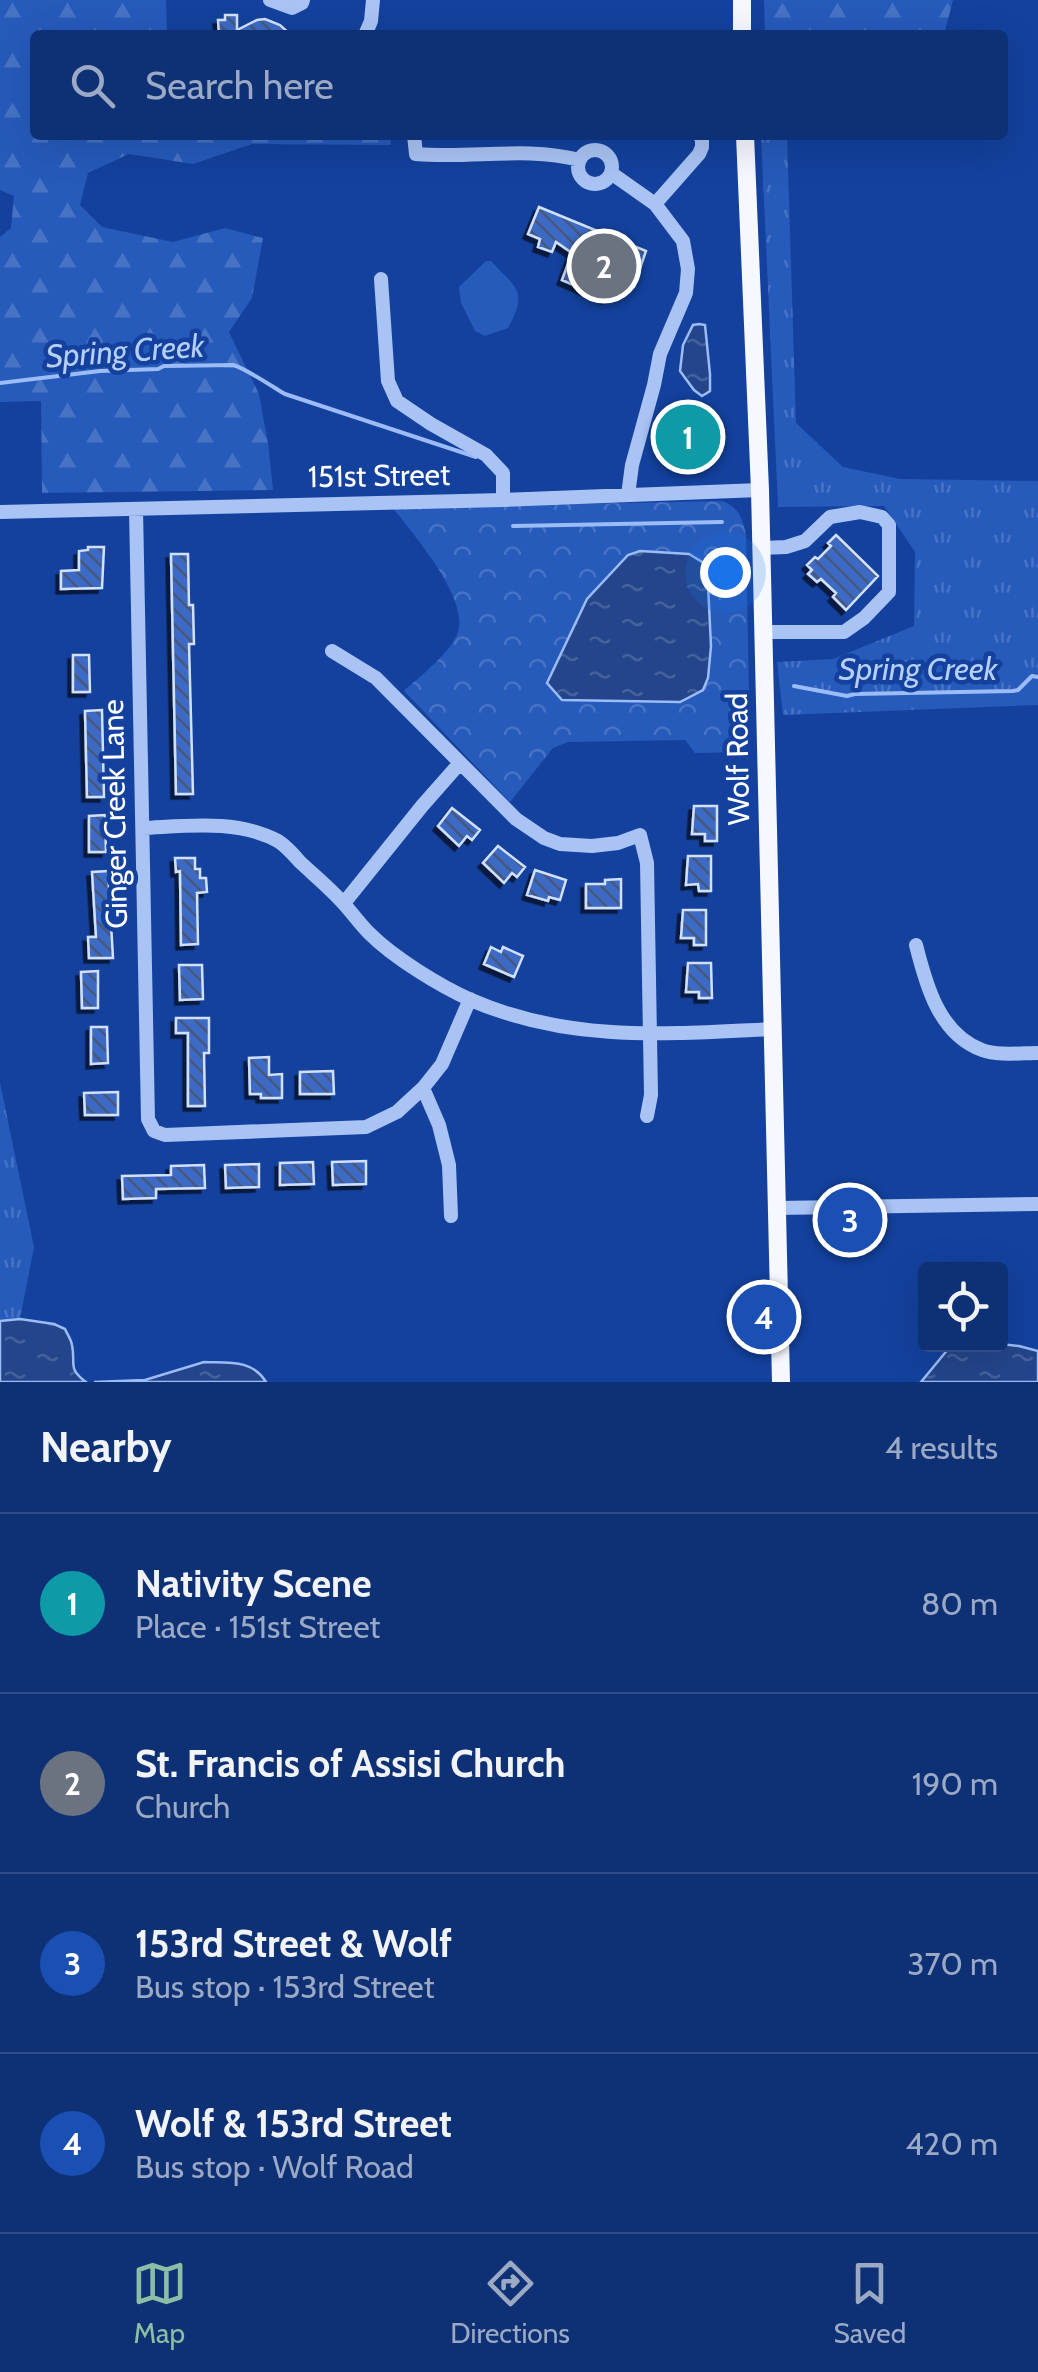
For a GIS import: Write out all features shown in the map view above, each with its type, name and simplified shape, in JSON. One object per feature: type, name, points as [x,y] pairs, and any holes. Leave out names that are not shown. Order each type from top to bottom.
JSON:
[{"type":"main road","points":[[742,0],[742,30]]},
{"type":"main road","name":"Wolf Road","points":[[745,140],[760,490],[781,1382]]},
{"type":"street","points":[[270,0],[292,8],[303,0]]},
{"type":"street","points":[[366,30],[374,0]]},
{"type":"street","points":[[415,140],[416,154],[514,152],[580,160]]},
{"type":"street","points":[[602,151],[606,140]]},
{"type":"street","points":[[656,204],[699,154],[702,140]]},
{"type":"street","points":[[602,151],[610,158],[611,173],[600,184],[589,182],[581,176],[580,160],[586,152],[602,151]]},
{"type":"street","points":[[611,173],[656,204],[684,241],[688,269],[686,293],[660,354],[628,495]]},
{"type":"street","points":[[380,279],[388,381],[397,400],[486,455],[502,473],[504,500]]},
{"type":"street","name":"151st Street","points":[[0,512],[760,490]]},
{"type":"street","name":"Ginger Creek Lane","points":[[136,509],[148,1119],[154,1130],[165,1135],[366,1127],[397,1112],[422,1088]]},
{"type":"street","points":[[760,548],[786,548],[805,541],[830,517],[860,512],[882,517],[888,525],[889,592],[864,618],[844,632],[762,632]]},
{"type":"street","points":[[332,651],[376,678],[516,819],[544,838],[560,844],[592,846],[640,835],[648,863],[652,1095],[646,1116]]},
{"type":"street","points":[[344,903],[459,764]]},
{"type":"street","points":[[143,828],[239,828],[280,842],[344,903],[371,935],[422,973],[470,1000],[553,1025],[606,1033],[772,1029]]},
{"type":"street","points":[[916,945],[932,996],[959,1036],[983,1051],[1038,1053]]},
{"type":"street","points":[[451,1216],[449,1165],[439,1125],[422,1088],[442,1064],[470,1000]]},
{"type":"street","points":[[777,1208],[1038,1204]]},
{"type":"green space","points":[[0,0],[166,0],[167,30],[30,30],[30,140],[390,140],[391,145],[252,144],[193,164],[129,154],[88,173],[80,205],[102,227],[173,242],[225,228],[263,238],[252,298],[229,332],[259,394],[273,490],[42,493],[41,401],[0,402],[0,237],[11,228],[14,196],[0,190]]},
{"type":"green space","points":[[764,0],[953,0],[945,30],[765,30]]},
{"type":"green space","points":[[761,140],[787,140],[796,423],[843,467],[900,479],[1038,481],[1038,705],[783,715],[777,662],[833,659],[914,626],[915,552],[884,506],[778,507]]},
{"type":"green space","points":[[486,261],[491,261],[517,290],[518,305],[508,328],[485,336],[475,331],[461,303],[459,287]]},
{"type":"green space","points":[[722,501],[739,514],[746,535],[750,752],[695,753],[685,740],[568,742],[553,748],[510,802],[404,691],[449,648],[458,632],[459,618],[448,585],[393,508]]},
{"type":"green space","points":[[0,1083],[34,1247],[20,1319],[0,1321]]},
{"type":"water","points":[[693,325],[705,325],[710,374],[710,391],[702,396],[680,371],[683,345]]},
{"type":"water","points":[[640,551],[689,554],[707,565],[711,646],[703,690],[680,702],[562,700],[547,683],[587,599],[628,555]]},
{"type":"water","points":[[20,1319],[65,1329],[74,1369],[86,1382],[0,1382],[0,1321]]},
{"type":"water","points":[[1008,1345],[1038,1351],[1038,1382],[921,1382],[946,1352],[1008,1352]]},
{"type":"water","points":[[204,1362],[247,1366],[266,1382],[94,1382],[145,1380]]},
{"type":"building","points":[[225,15],[237,15],[237,30],[219,30],[218,20],[225,20]]},
{"type":"building","points":[[265,19],[286,30],[237,30]]},
{"type":"building","points":[[539,207],[646,251],[634,286],[606,299],[562,280],[572,253],[556,242],[552,252],[538,247],[540,239],[528,234]]},
{"type":"building","points":[[836,535],[878,576],[846,610],[833,597],[836,593],[821,579],[817,582],[808,574],[812,570],[807,565],[831,546],[828,543]]},
{"type":"building","points":[[104,547],[102,588],[61,589],[61,571],[79,570],[79,551]]},
{"type":"building","points":[[171,554],[188,554],[189,605],[193,605],[194,644],[189,644],[193,794],[176,794]]},
{"type":"building","points":[[73,655],[89,655],[90,692],[73,692]]},
{"type":"building","points":[[102,710],[104,797],[87,797],[85,711]]},
{"type":"building","points":[[694,806],[717,806],[717,841],[705,841],[705,834],[692,834]]},
{"type":"building","points":[[452,808],[480,830],[472,840],[467,836],[459,846],[438,826]]},
{"type":"building","points":[[105,815],[106,852],[89,852],[89,816]]},
{"type":"building","points":[[498,846],[525,867],[517,877],[512,873],[504,883],[483,863]]},
{"type":"building","points":[[688,856],[711,856],[711,891],[699,891],[698,884],[686,885]]},
{"type":"building","points":[[175,858],[195,858],[195,869],[200,869],[200,878],[206,878],[207,892],[197,893],[198,944],[181,945],[180,871],[176,872]]},
{"type":"building","points":[[535,870],[566,880],[560,900],[527,895]]},
{"type":"building","points":[[108,871],[113,958],[89,958],[88,937],[96,937],[92,872]]},
{"type":"building","points":[[621,879],[621,908],[586,908],[586,884]]},
{"type":"building","points":[[683,910],[706,910],[706,945],[694,945],[694,938],[681,938]]},
{"type":"building","points":[[491,947],[501,952],[503,947],[523,956],[514,977],[484,964]]},
{"type":"building","points":[[688,963],[711,963],[712,998],[686,992]]},
{"type":"building","points":[[179,965],[202,965],[203,999],[180,1000]]},
{"type":"building","points":[[98,971],[98,1008],[82,1008],[81,972]]},
{"type":"building","points":[[176,1018],[209,1018],[209,1053],[204,1053],[205,1106],[188,1106],[188,1033],[176,1033]]},
{"type":"building","points":[[91,1027],[107,1027],[108,1063],[91,1064]]},
{"type":"building","points":[[269,1057],[269,1075],[282,1074],[282,1098],[250,1094],[249,1058]]},
{"type":"building","points":[[333,1071],[334,1094],[300,1094],[300,1072]]},
{"type":"building","points":[[118,1092],[118,1115],[85,1115],[84,1093]]},
{"type":"building","points":[[366,1161],[366,1184],[333,1185],[332,1162]]},
{"type":"building","points":[[313,1162],[314,1184],[280,1185],[280,1163]]},
{"type":"building","points":[[259,1164],[259,1187],[226,1188],[225,1165]]},
{"type":"building","points":[[204,1165],[205,1188],[156,1189],[156,1198],[123,1199],[122,1176],[171,1175],[171,1166]]},
{"type":"waterway","name":"Spring Creek","points":[[0,383],[164,366],[233,365],[285,394],[476,457]]},
{"type":"waterway","name":"Spring Creek","points":[[513,526],[722,522]]},
{"type":"waterway","name":"Spring Creek","points":[[794,686],[847,696],[1013,691],[1032,676],[1038,677]]},
{"type":"place","name":"St. Francis of Assisi Church","points":[[604,266]]},
{"type":"place","name":"Nativity Scene","points":[[688,437]]},
{"type":"place","name":"153rd Street & Wolf","points":[[850,1220]]},
{"type":"place","name":"Wolf & 153rd Street","points":[[764,1317]]}]
